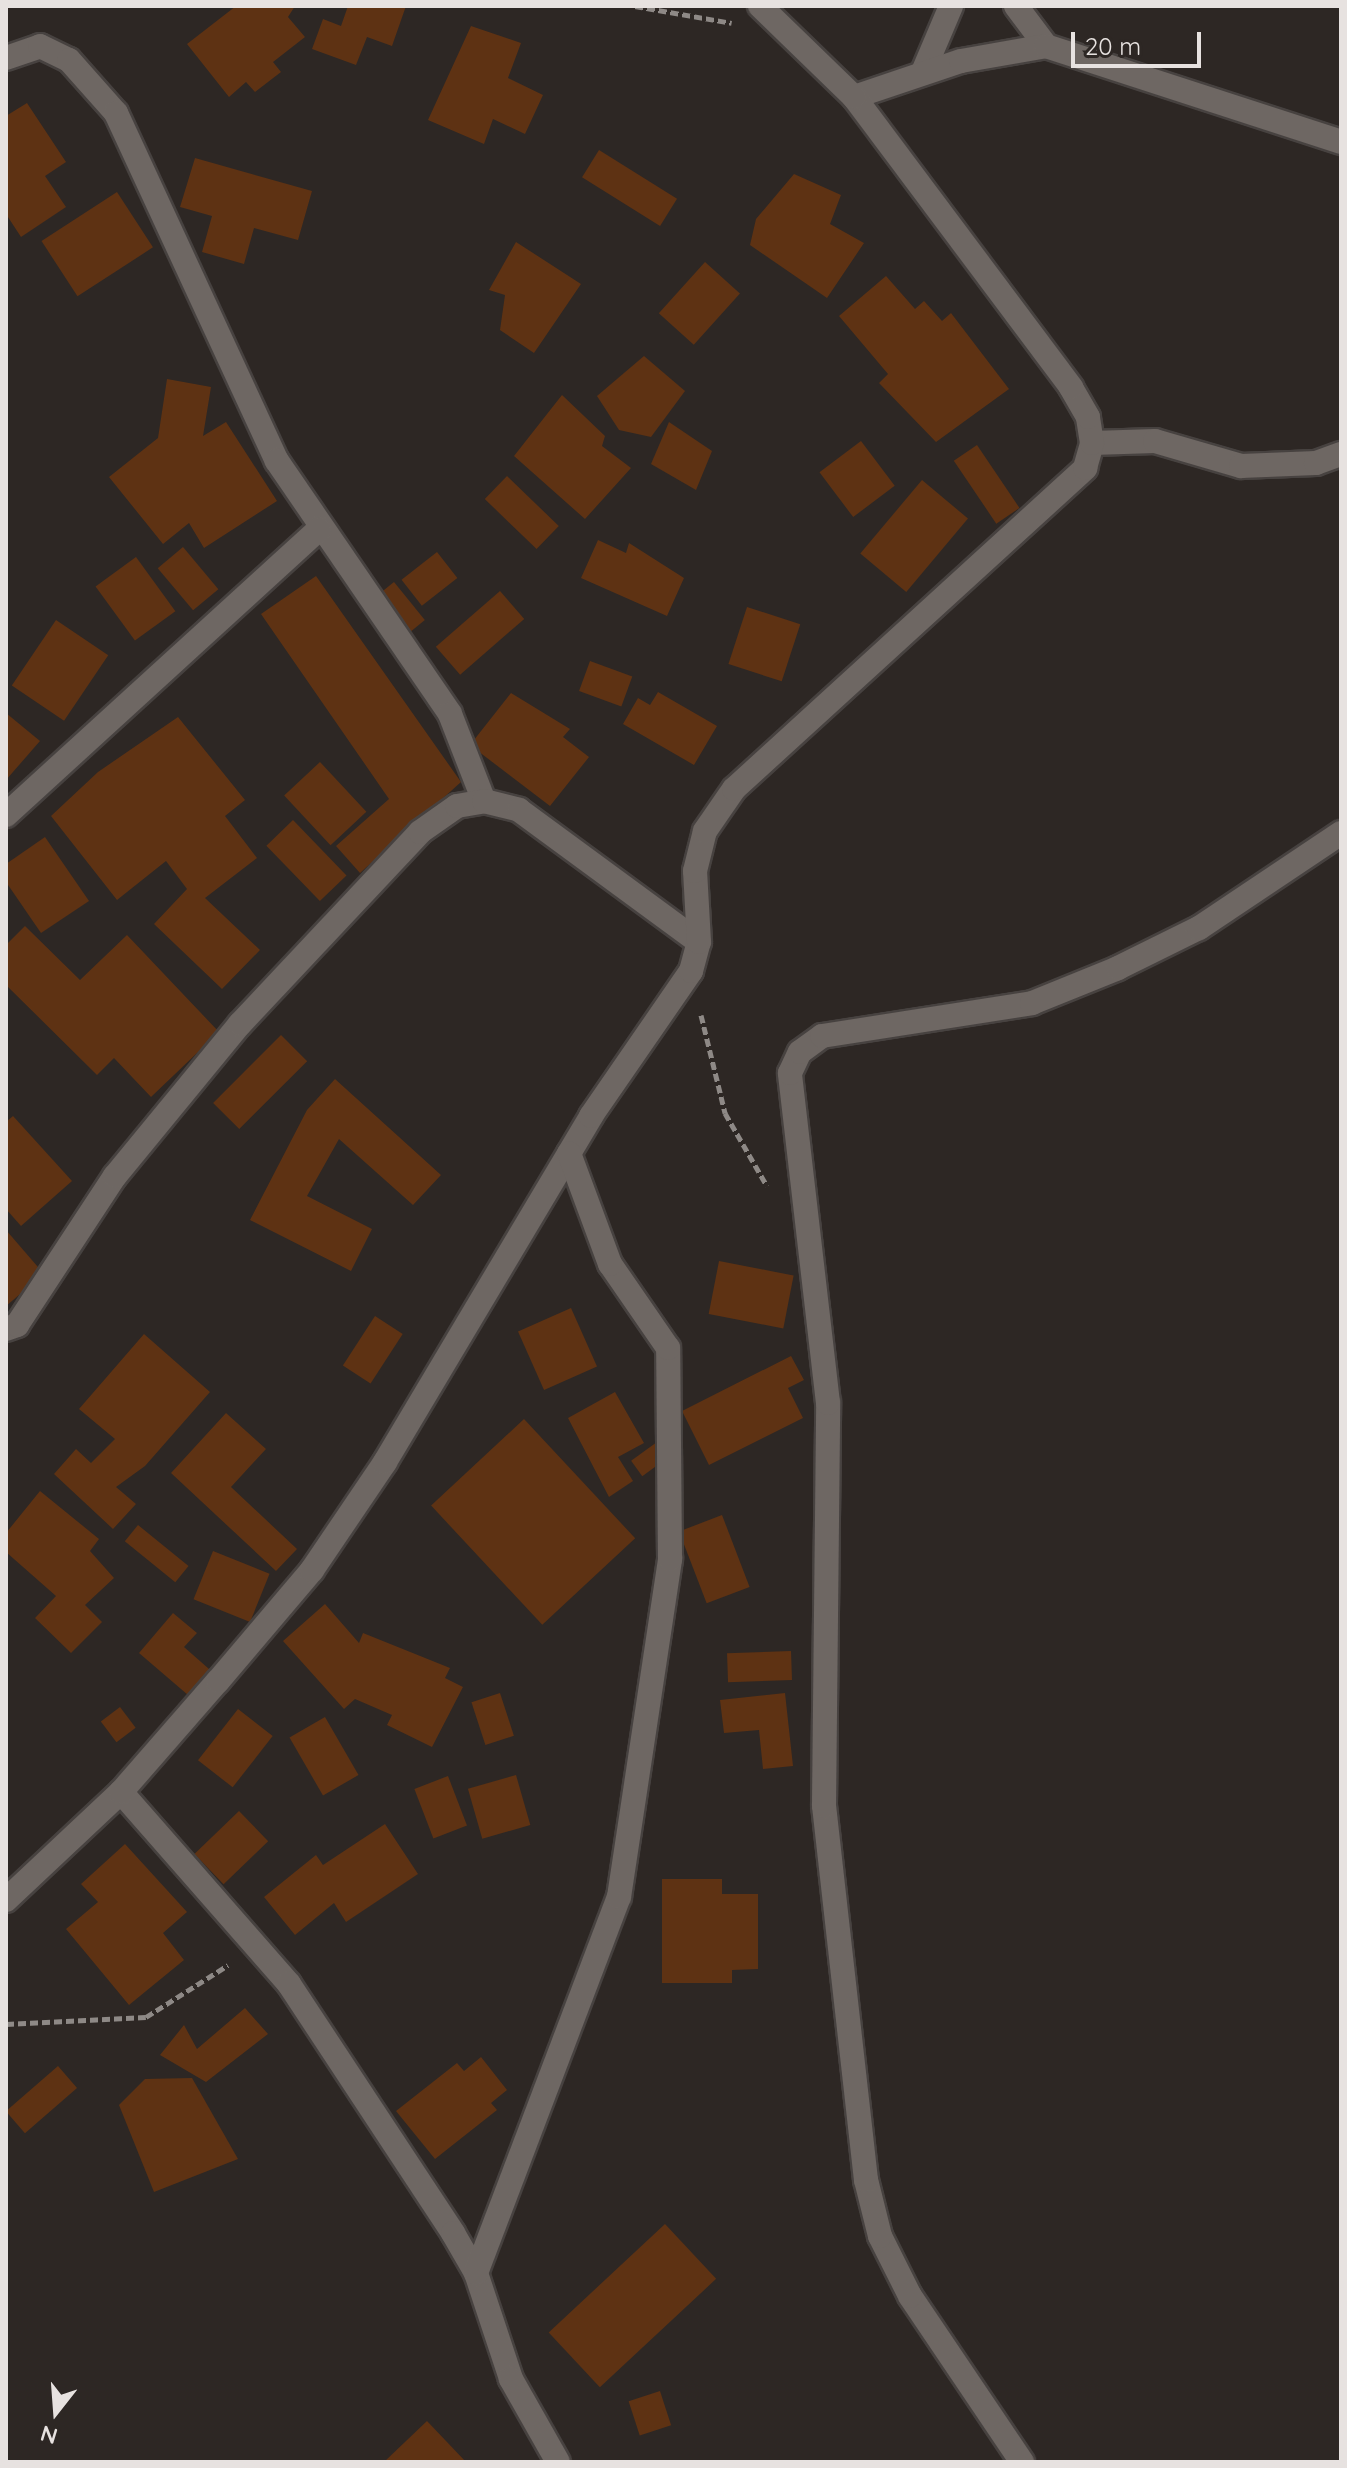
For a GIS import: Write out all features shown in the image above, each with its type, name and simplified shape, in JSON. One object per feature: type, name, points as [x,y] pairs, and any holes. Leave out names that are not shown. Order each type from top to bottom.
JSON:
[{"type":"street","points":[[6,1900],[121,1792],[312,1570],[569,1153],[691,971],[699,942],[695,871],[705,831],[734,789],[991,561],[1085,468],[1092,443],[1071,387],[854,97],[760,6]]},
{"type":"street","points":[[923,72],[951,6]]},
{"type":"street","points":[[1016,6],[1046,46]]},
{"type":"street","points":[[6,58],[40,46],[69,60],[116,113],[277,461],[319,529],[450,714],[484,801]]},
{"type":"street","points":[[854,97],[923,72],[1046,46],[1341,142]]},
{"type":"street","points":[[1092,443],[1155,441],[1241,466],[1316,463],[1341,454]]},
{"type":"street","points":[[6,815],[319,529]]},
{"type":"street","points":[[6,1329],[17,1325],[124,1164],[323,932],[420,832],[457,806],[484,801],[519,810],[699,942]]},
{"type":"street","points":[[1022,2462],[910,2296],[880,2236],[866,2180],[824,1806],[829,1419],[790,1073],[800,1052],[822,1036],[1032,1003],[1118,968],[1199,928],[1341,833]]},
{"type":"street","points":[[476,2273],[619,1897],[670,1559],[668,1348],[610,1264],[569,1153]]},
{"type":"street","points":[[121,1792],[289,1984],[476,2273],[493,2338],[558,2462]]},
{"type":"path","points":[[635,6],[721,23],[781,23]]},
{"type":"path","points":[[691,971],[725,1113],[738,1146],[771,1191]]},
{"type":"path","points":[[6,2024],[146,2017],[255,1946]]},
{"type":"building","points":[[236,6],[295,6],[288,17],[305,37],[273,62],[281,72],[255,92],[246,82],[229,97],[187,44]]},
{"type":"building","points":[[348,6],[406,6],[392,46],[367,37],[356,65],[312,49],[323,19],[341,26]]},
{"type":"building","points":[[471,26],[521,43],[508,78],[543,95],[525,134],[493,119],[484,144],[428,120]]},
{"type":"building","points":[[27,103],[66,162],[45,176],[66,207],[21,237],[6,214],[6,116]]},
{"type":"building","points":[[599,150],[677,199],[660,226],[582,177]]},
{"type":"building","points":[[195,158],[312,191],[298,240],[254,228],[244,264],[202,252],[212,216],[180,207]]},
{"type":"building","points":[[794,174],[841,195],[830,224],[864,243],[827,298],[750,245],[756,219]]},
{"type":"building","points":[[117,192],[153,247],[77,296],[42,241]]},
{"type":"building","points":[[516,242],[581,284],[534,353],[500,330],[505,295],[489,290]]},
{"type":"building","points":[[705,262],[740,293],[694,345],[659,313]]},
{"type":"building","points":[[886,276],[915,309],[924,301],[942,321],[951,313],[1009,389],[936,442],[879,383],[888,374],[839,316]]},
{"type":"building","points":[[644,356],[685,391],[651,437],[619,430],[597,396]]},
{"type":"building","points":[[167,379],[211,387],[203,436],[226,422],[277,501],[204,548],[189,523],[163,544],[109,477],[158,438]]},
{"type":"building","points":[[562,395],[605,436],[602,446],[631,468],[585,519],[514,456]]},
{"type":"building","points":[[669,422],[712,451],[696,490],[651,464]]},
{"type":"building","points":[[861,441],[895,486],[853,517],[819,472]]},
{"type":"building","points":[[977,445],[1019,508],[996,524],[954,461]]},
{"type":"building","points":[[507,476],[559,526],[537,549],[485,499]]},
{"type":"building","points":[[922,480],[968,519],[906,592],[860,554]]},
{"type":"building","points":[[598,540],[626,553],[629,543],[684,578],[667,616],[581,578]]},
{"type":"building","points":[[183,547],[218,589],[193,610],[158,568]]},
{"type":"building","points":[[437,552],[457,578],[422,606],[402,580]]},
{"type":"building","points":[[136,557],[175,611],[135,641],[96,586]]},
{"type":"building","points":[[316,576],[461,782],[360,873],[336,846],[389,799],[261,614]]},
{"type":"building","points":[[394,582],[425,620],[405,636],[374,598]]},
{"type":"building","points":[[500,591],[524,619],[460,675],[436,647]]},
{"type":"building","points":[[747,607],[800,624],[782,681],[728,664]]},
{"type":"building","points":[[56,620],[108,655],[64,721],[12,685]]},
{"type":"building","points":[[590,661],[632,676],[621,706],[579,691]]},
{"type":"building","points":[[658,692],[717,726],[694,765],[623,724],[638,698],[650,705]]},
{"type":"building","points":[[511,693],[570,729],[563,737],[589,757],[550,806],[470,745]]},
{"type":"building","points":[[6,713],[40,741],[6,780]]},
{"type":"building","points":[[178,717],[245,800],[225,816],[257,858],[205,898],[260,950],[222,989],[154,924],[187,889],[166,861],[117,900],[51,816],[98,772]]},
{"type":"building","points":[[320,762],[366,812],[331,845],[284,795]]},
{"type":"building","points":[[293,820],[346,875],[320,901],[266,846]]},
{"type":"building","points":[[45,837],[89,901],[41,933],[6,882],[6,864]]},
{"type":"building","points":[[25,926],[80,980],[127,935],[219,1032],[151,1097],[114,1058],[97,1075],[6,985],[6,945]]},
{"type":"building","points":[[281,1035],[307,1061],[239,1129],[213,1103]]},
{"type":"building","points":[[335,1079],[441,1175],[413,1205],[339,1139],[307,1196],[372,1229],[351,1271],[250,1220],[307,1110]]},
{"type":"building","points":[[13,1116],[72,1181],[21,1226],[6,1209],[6,1122]]},
{"type":"building","points":[[6,1230],[44,1274],[6,1306]]},
{"type":"building","points":[[719,1261],[794,1276],[783,1329],[709,1314]]},
{"type":"building","points":[[571,1308],[597,1366],[544,1390],[518,1332]]},
{"type":"building","points":[[375,1316],[403,1334],[371,1383],[343,1365]]},
{"type":"building","points":[[144,1334],[210,1392],[145,1466],[116,1487],[136,1504],[113,1529],[54,1474],[76,1449],[91,1463],[115,1439],[79,1409]]},
{"type":"building","points":[[791,1356],[804,1380],[788,1388],[803,1418],[709,1465],[682,1411]]},
{"type":"building","points":[[615,1392],[644,1443],[618,1457],[633,1481],[609,1497],[568,1418]]},
{"type":"building","points":[[226,1413],[266,1449],[231,1487],[297,1549],[276,1571],[171,1473]]},
{"type":"building","points":[[524,1419],[635,1538],[542,1625],[431,1506]]},
{"type":"building","points":[[657,1442],[668,1457],[642,1476],[631,1461]]},
{"type":"building","points":[[40,1491],[99,1539],[90,1551],[114,1578],[85,1605],[102,1622],[71,1653],[35,1618],[56,1596],[6,1552],[6,1533]]},
{"type":"building","points":[[722,1515],[750,1587],[707,1603],[679,1531]]},
{"type":"building","points":[[138,1525],[189,1566],[175,1582],[125,1541]]},
{"type":"building","points":[[213,1551],[270,1574],[250,1622],[194,1599]]},
{"type":"building","points":[[325,1604],[359,1643],[363,1633],[450,1668],[445,1678],[463,1687],[432,1747],[387,1725],[392,1715],[355,1699],[344,1709],[283,1641]]},
{"type":"building","points":[[173,1613],[197,1633],[184,1647],[217,1676],[195,1701],[139,1653]]},
{"type":"building","points":[[791,1651],[792,1680],[728,1682],[727,1653]]},
{"type":"building","points":[[500,1693],[514,1736],[485,1745],[471,1702]]},
{"type":"building","points":[[785,1693],[793,1766],[763,1769],[759,1730],[724,1733],[720,1700]]},
{"type":"building","points":[[120,1707],[136,1728],[116,1742],[101,1721]]},
{"type":"building","points":[[238,1709],[273,1736],[233,1787],[198,1760]]},
{"type":"building","points":[[325,1717],[358,1775],[323,1796],[289,1738]]},
{"type":"building","points":[[516,1775],[530,1825],[482,1839],[468,1789]]},
{"type":"building","points":[[448,1776],[467,1825],[433,1838],[414,1789]]},
{"type":"building","points":[[239,1811],[268,1841],[224,1884],[194,1854]]},
{"type":"building","points":[[385,1824],[418,1874],[346,1922],[334,1903],[295,1935],[264,1897],[316,1855],[323,1865]]},
{"type":"building","points":[[125,1844],[187,1912],[163,1933],[184,1960],[129,2005],[66,1929],[98,1902],[81,1884]]},
{"type":"building","points":[[662,1879],[722,1879],[722,1894],[758,1894],[758,1969],[732,1970],[732,1983],[662,1983]]},
{"type":"building","points":[[245,2008],[268,2034],[206,2082],[160,2055],[184,2025],[197,2049]]},
{"type":"building","points":[[481,2057],[507,2090],[491,2103],[497,2110],[435,2159],[396,2111],[457,2063],[464,2071]]},
{"type":"building","points":[[58,2066],[77,2088],[25,2133],[6,2111]]},
{"type":"building","points":[[192,2078],[238,2159],[154,2192],[119,2105],[145,2079]]},
{"type":"building","points":[[665,2224],[716,2279],[600,2387],[549,2332]]},
{"type":"building","points":[[660,2391],[671,2425],[640,2435],[629,2401]]},
{"type":"building","points":[[427,2421],[466,2462],[384,2462]]}]
